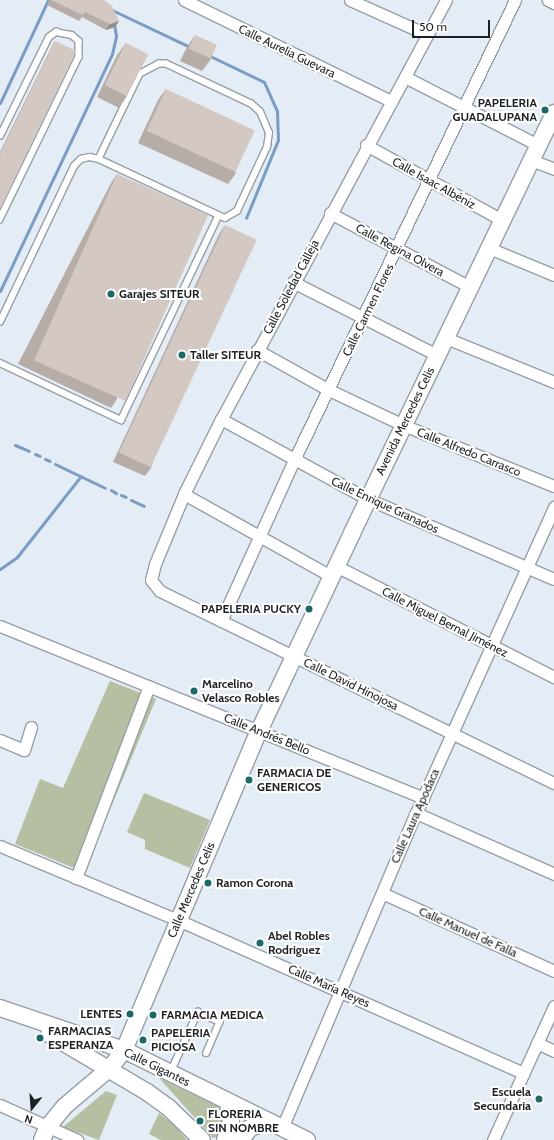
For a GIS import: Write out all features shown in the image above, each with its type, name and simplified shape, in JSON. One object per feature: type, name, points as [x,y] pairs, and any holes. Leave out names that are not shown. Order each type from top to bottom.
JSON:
[{"type":"main road","name":"Avenida Mercedes Celis","points":[[259,730],[368,499],[554,113]]},
{"type":"main road","name":"Calle Mercedes Celis","points":[[44,1134],[65,1106],[110,1068],[124,1050],[259,730]]},
{"type":"main road","name":"Calle Gigantes","points":[[0,1008],[124,1050],[303,1139]]},
{"type":"main road","points":[[17,1015],[110,1068],[168,1107],[202,1140]]},
{"type":"main road","points":[[225,1140],[231,1123],[228,1101]]},
{"type":"main road","points":[[241,1140],[250,1128],[276,1125]]},
{"type":"street","name":"Calle Aurelia Guevara","points":[[184,0],[391,102]]},
{"type":"street","points":[[350,0],[428,34]]},
{"type":"street","name":"Calle Soledad Calleja","points":[[151,580],[155,564],[184,494],[221,419],[366,145],[405,77],[446,0]]},
{"type":"street","name":"Calle Carmen Flores","points":[[221,621],[294,460],[364,318],[515,0]]},
{"type":"street","points":[[548,0],[554,3]]},
{"type":"street","points":[[405,77],[538,145]]},
{"type":"street","name":"Calle Isaac Albéniz","points":[[366,145],[502,220]]},
{"type":"street","points":[[531,160],[554,169]]},
{"type":"street","name":"Calle Regina Olvera","points":[[330,213],[470,287]]},
{"type":"street","points":[[489,248],[554,275]]},
{"type":"street","points":[[293,282],[437,355]]},
{"type":"street","points":[[446,338],[554,382]]},
{"type":"street","name":"Calle Alfredo Carrasco","points":[[257,350],[329,390],[403,426],[554,486]]},
{"type":"street","name":"Calle Enrique Granados","points":[[221,419],[368,499],[554,579]]},
{"type":"street","name":"Calle Miguel Bernal Jiménez","points":[[184,494],[260,536],[493,646],[554,677]]},
{"type":"street","name":"Calle Laura Apodaca","points":[[276,1125],[340,991],[416,813],[493,646],[554,507]]},
{"type":"street","name":"Calle David Hinojosa","points":[[151,580],[160,591],[554,783]]},
{"type":"street","name":"Calle Andrés Bello","points":[[0,626],[259,730],[423,798]]},
{"type":"street","points":[[76,878],[149,686]]},
{"type":"street","points":[[0,740],[24,750],[31,727]]},
{"type":"street","points":[[416,813],[554,874]]},
{"type":"street","name":"Calle María Reyes","points":[[0,846],[178,920],[524,1073]]},
{"type":"street","name":"Calle Manuel de Falla","points":[[382,893],[554,971]]},
{"type":"street","points":[[493,1140],[554,1006]]},
{"type":"street","points":[[537,1043],[554,1051]]},
{"type":"street","points":[[0,1105],[44,1134],[77,1140]]},
{"type":"lane","points":[[0,136],[49,37],[56,32],[72,35],[79,41],[79,58],[0,220]]},
{"type":"lane","points":[[0,322],[74,166],[81,159],[90,157],[99,159],[218,217],[225,218],[237,211],[268,147],[269,133],[266,122],[260,112],[251,104],[166,64],[153,65],[140,74],[99,159]]},
{"type":"lane","points":[[0,363],[121,420],[218,217]]},
{"type":"lane","points":[[170,1073],[198,1012],[220,1022],[207,1053]]},
{"type":"green space","points":[[110,681],[156,699],[84,872],[15,844],[40,779],[63,788]]},
{"type":"green space","points":[[144,793],[210,820],[190,868],[145,849],[145,840],[127,832]]},
{"type":"green space","points":[[159,1078],[223,1109],[225,1120],[221,1136],[213,1138]]},
{"type":"green space","points":[[106,1091],[117,1095],[99,1140],[63,1127]]},
{"type":"green space","points":[[159,1113],[175,1126],[187,1140],[161,1140],[149,1134]]},
{"type":"building","points":[[51,0],[104,0],[112,6],[119,21],[110,24],[85,12],[83,15]]},
{"type":"building","points":[[195,35],[217,45],[211,58],[189,49]]},
{"type":"building","points":[[55,41],[76,51],[0,209],[0,154]]},
{"type":"building","points":[[126,43],[148,54],[127,96],[105,85]]},
{"type":"building","points":[[166,89],[255,130],[235,172],[147,131]]},
{"type":"building","name":"Garajes SITEUR","points":[[117,174],[208,215],[125,401],[34,360]]},
{"type":"building","name":"Taller SITEUR","points":[[225,225],[257,240],[151,467],[119,452]]},
{"type":"waterway","points":[[0,103],[48,0]]},
{"type":"waterway","points":[[112,10],[190,47]]},
{"type":"waterway","points":[[0,291],[112,54],[116,36],[114,24]]},
{"type":"waterway","points":[[208,55],[264,82],[277,111],[278,140],[246,218]]},
{"type":"waterway","points":[[15,445],[29,451]]},
{"type":"waterway","points":[[35,454],[40,456]]},
{"type":"waterway","points":[[45,459],[50,461]]},
{"type":"waterway","points":[[55,464],[105,488]]},
{"type":"waterway","points":[[0,569],[17,557],[81,476]]},
{"type":"waterway","points":[[111,490],[116,493]]},
{"type":"waterway","points":[[121,495],[126,497]]},
{"type":"waterway","points":[[131,500],[144,506]]},
{"type":"place","name":"PAPELERIA GUADALUPANA","points":[[545,110]]},
{"type":"place","name":"Garajes SITEUR","points":[[111,294]]},
{"type":"place","name":"Taller SITEUR","points":[[182,355]]},
{"type":"place","name":"PAPELERIA PUCKY","points":[[309,609]]},
{"type":"place","name":"Marcelino Velasco Robles","points":[[194,691]]},
{"type":"place","name":"FARMACIA DE GENERICOS","points":[[249,780]]},
{"type":"place","name":"Ramon Corona","points":[[208,883]]},
{"type":"place","name":"Abel Robles Rodriguez","points":[[260,943]]},
{"type":"place","name":"LENTES","points":[[130,1014]]},
{"type":"place","name":"FARMACIA MEDICA","points":[[153,1015]]},
{"type":"place","name":"FARMACIAS ESPERANZA","points":[[40,1038]]},
{"type":"place","name":"PAPELERIA PICIOSA","points":[[143,1040]]},
{"type":"place","name":"Escuela Secundaria","points":[[539,1099]]},
{"type":"place","name":"FLORERIA SIN NOMBRE","points":[[200,1121]]}]
